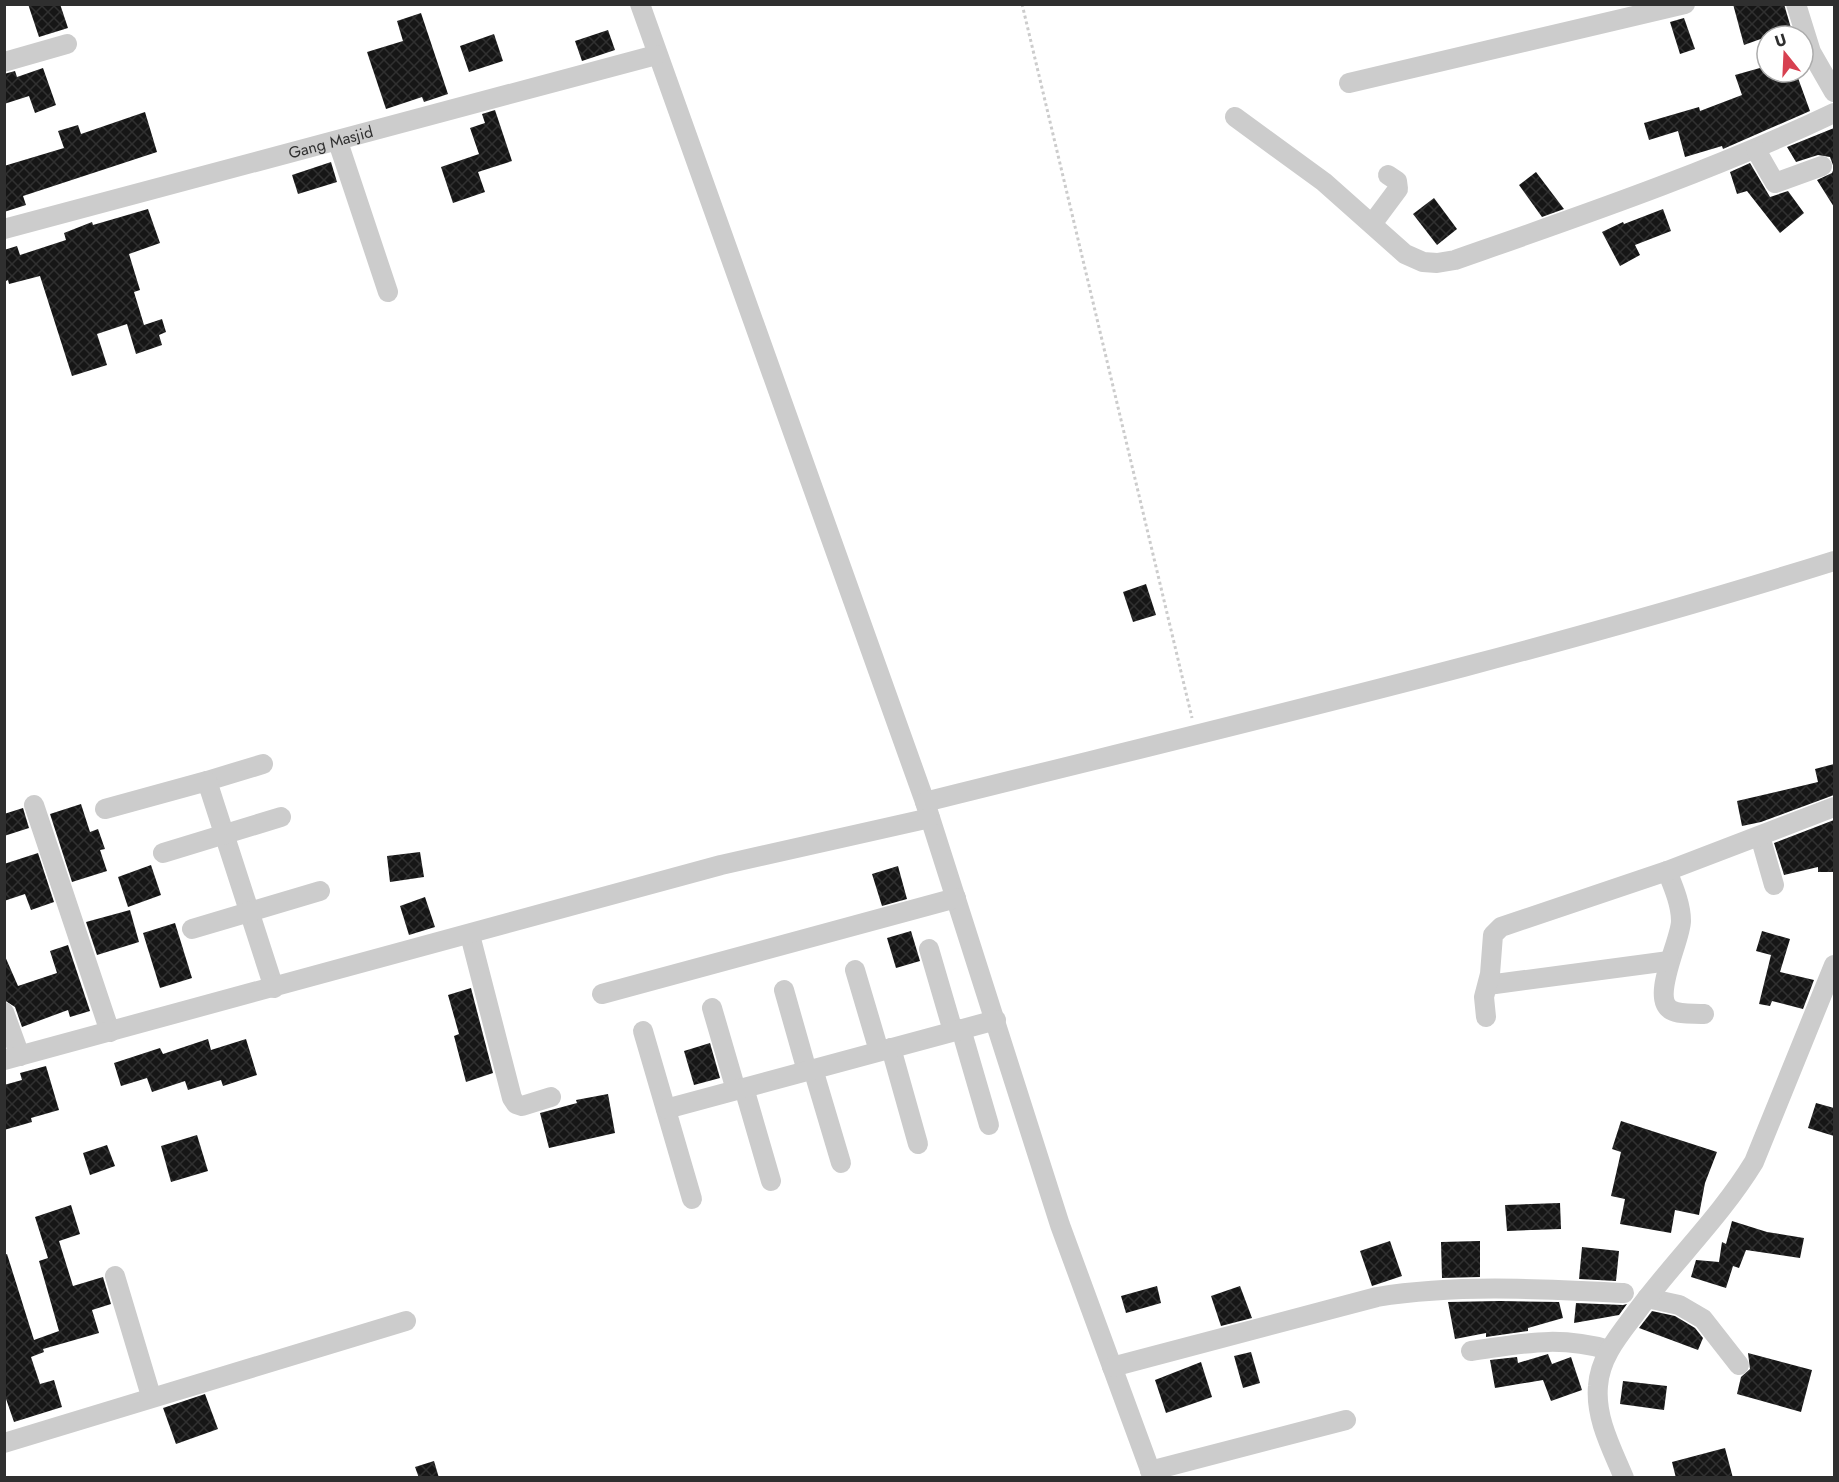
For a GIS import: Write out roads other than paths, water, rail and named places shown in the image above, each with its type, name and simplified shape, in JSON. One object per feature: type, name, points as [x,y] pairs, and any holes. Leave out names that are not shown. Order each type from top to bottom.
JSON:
[{"type":"street","points":[[640,4],[653,56],[928,810],[1060,1225],[1152,1474],[1346,1420]]},
{"type":"street","points":[[1349,83],[1685,4]]},
{"type":"street","points":[[1796,4],[1811,52],[1834,92]]},
{"type":"street","points":[[4,62],[67,44]]},
{"type":"street","name":"Gang Masjid","points":[[4,229],[338,142],[653,56]]},
{"type":"street","points":[[1235,117],[1324,182],[1405,254],[1423,262],[1437,263],[1484,250],[1756,150],[1834,113]]},
{"type":"street","points":[[338,142],[388,292]]},
{"type":"street","points":[[1756,150],[1775,183],[1822,166]]},
{"type":"street","points":[[1372,224],[1398,189],[1396,182],[1388,175]]},
{"type":"street","points":[[4,1012],[12,1058],[928,810],[1196,734],[1702,603],[1834,561]]},
{"type":"street","points":[[105,809],[263,765]]},
{"type":"street","points":[[207,781],[274,988]]},
{"type":"street","points":[[34,805],[110,1032]]},
{"type":"street","points":[[1486,1017],[1484,997],[1488,985],[1493,935],[1501,927],[1667,871],[1834,807]]},
{"type":"street","points":[[164,853],[281,817]]},
{"type":"street","points":[[1760,836],[1774,885]]},
{"type":"street","points":[[1667,871],[1681,918],[1670,961],[1664,999],[1667,1007],[1674,1012],[1704,1014]]},
{"type":"street","points":[[192,929],[320,891]]},
{"type":"street","points":[[602,994],[956,898]]},
{"type":"street","points":[[470,935],[512,1098],[516,1104],[522,1106],[551,1097]]},
{"type":"street","points":[[929,949],[989,1125]]},
{"type":"street","points":[[1488,985],[1670,961]]},
{"type":"street","points":[[1624,1478],[1608,1439],[1598,1401],[1600,1373],[1609,1350],[1647,1298],[1739,1187],[1754,1162],[1834,965]]},
{"type":"street","points":[[855,970],[918,1144]]},
{"type":"street","points":[[784,990],[841,1163]]},
{"type":"street","points":[[712,1008],[771,1181]]},
{"type":"street","points":[[666,1109],[996,1020]]},
{"type":"street","points":[[643,1031],[692,1199]]},
{"type":"street","points":[[115,1276],[151,1396]]},
{"type":"street","points":[[1112,1367],[1377,1297],[1405,1292],[1439,1289],[1624,1293]]},
{"type":"street","points":[[1647,1298],[1679,1305],[1703,1319],[1739,1365]]},
{"type":"street","points":[[4,1443],[151,1396],[406,1321]]},
{"type":"street","points":[[1471,1352],[1547,1340],[1579,1341],[1609,1350]]}]
